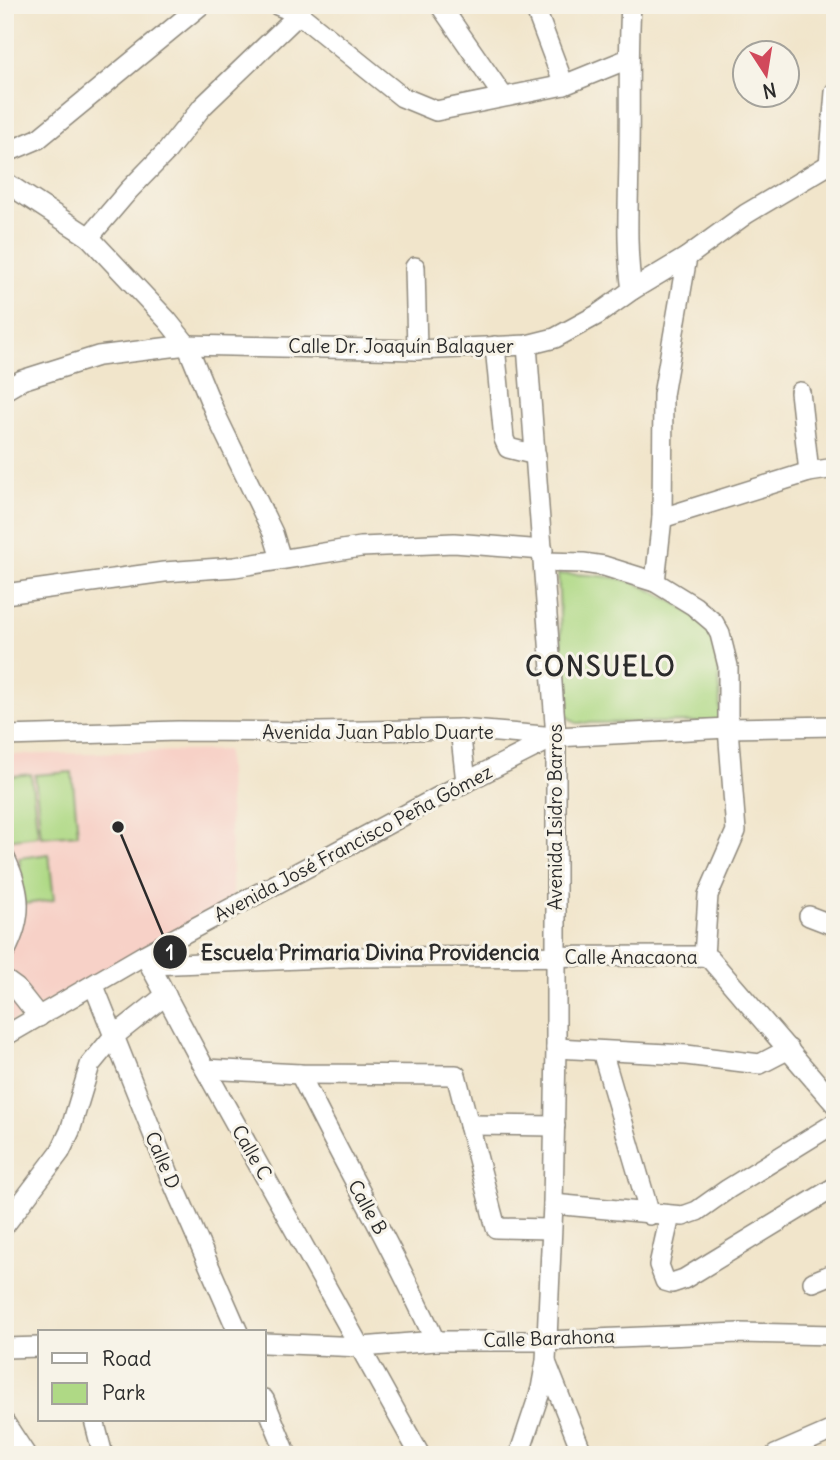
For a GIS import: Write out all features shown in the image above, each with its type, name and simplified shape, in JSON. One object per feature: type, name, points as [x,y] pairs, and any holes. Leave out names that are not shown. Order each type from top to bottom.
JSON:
[{"type":"street","points":[[5,153],[38,138],[201,5]]},
{"type":"street","points":[[277,5],[299,14],[402,97],[436,111],[564,85],[628,59]]},
{"type":"street","points":[[440,5],[503,96]]},
{"type":"street","points":[[534,5],[564,85]]},
{"type":"street","points":[[631,5],[628,59],[627,254],[632,290]]},
{"type":"street","points":[[89,237],[167,151],[203,106],[299,14]]},
{"type":"street","points":[[832,163],[835,92]]},
{"type":"street","name":"Calle Dr. Joaquín Balaguer","points":[[5,390],[22,380],[98,356],[187,345],[417,350],[527,345],[555,338],[597,315],[687,257],[746,214],[832,163]]},
{"type":"street","points":[[5,182],[89,237],[187,345],[215,413],[273,533],[281,559]]},
{"type":"street","points":[[655,582],[662,518],[663,396],[687,257]]},
{"type":"street","points":[[415,267],[417,350]]},
{"type":"street","name":"Avenida Isidro Barros","points":[[519,1455],[541,1389],[546,1351],[553,1203],[556,1048],[556,737],[527,345]]},
{"type":"street","points":[[495,346],[504,439],[508,448],[536,455]]},
{"type":"street","points":[[800,392],[809,472]]},
{"type":"street","points":[[662,518],[809,472],[835,468]]},
{"type":"street","points":[[5,594],[164,572],[235,567],[361,547],[454,542],[604,566],[655,582],[694,607],[714,624],[720,634],[728,666],[728,728],[736,831],[708,895],[704,956]]},
{"type":"street","name":"Avenida Juan Pablo Duarte","points":[[5,736],[178,731],[460,729],[556,737],[728,728],[835,726]]},
{"type":"street","points":[[460,729],[466,782]]},
{"type":"street","name":"Avenida José Francisco Peña Gómez","points":[[5,1036],[466,782],[556,737]]},
{"type":"street","points":[[5,858],[18,894],[19,916],[15,934],[5,952]]},
{"type":"street","points":[[809,916],[835,926]]},
{"type":"street","name":"Calle Anacaona","points":[[147,960],[704,956],[835,1104]]},
{"type":"street","name":"Calle C","points":[[147,960],[420,1455]]},
{"type":"street","points":[[5,980],[16,988],[39,1017]]},
{"type":"street","name":"Calle D","points":[[94,986],[169,1174],[237,1330]]},
{"type":"street","points":[[5,1225],[60,1152],[70,1131],[90,1065],[113,1037],[166,995]]},
{"type":"street","points":[[556,1048],[686,1055],[760,1064],[789,1049]]},
{"type":"street","points":[[602,1051],[660,1216],[659,1265],[665,1281],[672,1283],[684,1279],[835,1187]]},
{"type":"street","points":[[205,1069],[300,1074],[453,1074],[457,1077],[496,1228],[551,1229]]},
{"type":"street","name":"Calle B","points":[[300,1074],[335,1148],[402,1270],[435,1340]]},
{"type":"street","points":[[553,1203],[660,1216],[683,1216],[697,1211],[835,1123]]},
{"type":"street","points":[[469,1125],[555,1126]]},
{"type":"street","points":[[813,1282],[835,1273]]},
{"type":"street","name":"Calle Barahona","points":[[266,1343],[362,1347],[435,1340],[546,1351],[739,1333],[835,1335]]},
{"type":"street","points":[[5,1348],[38,1347]]},
{"type":"street","points":[[546,1351],[583,1455]]},
{"type":"street","points":[[266,1404],[287,1455]]},
{"type":"street","points":[[95,1422],[103,1455]]},
{"type":"street","points":[[5,1423],[26,1455]]},
{"type":"street","points":[[789,1452],[835,1429]]},
{"type":"shaded area","points":[[831,516],[835,516],[833,714]]},
{"type":"shaded area","points":[[227,750],[233,899],[5,1025],[5,755]]},
{"type":"green space","points":[[558,574],[602,576],[627,581],[653,591],[694,615],[709,632],[716,653],[720,722],[576,723],[565,715]]},
{"type":"green space","points":[[72,772],[78,834],[41,837],[35,775]]},
{"type":"green space","points":[[31,774],[38,836],[5,840],[5,777]]},
{"type":"green space","points":[[49,854],[54,900],[24,904],[19,858]]},
{"type":"place","name":"Escuela Primaria Divina Providencia","points":[[118,827]]},
{"type":"district","name":"CONSUELO","points":[[601,667]]}]
